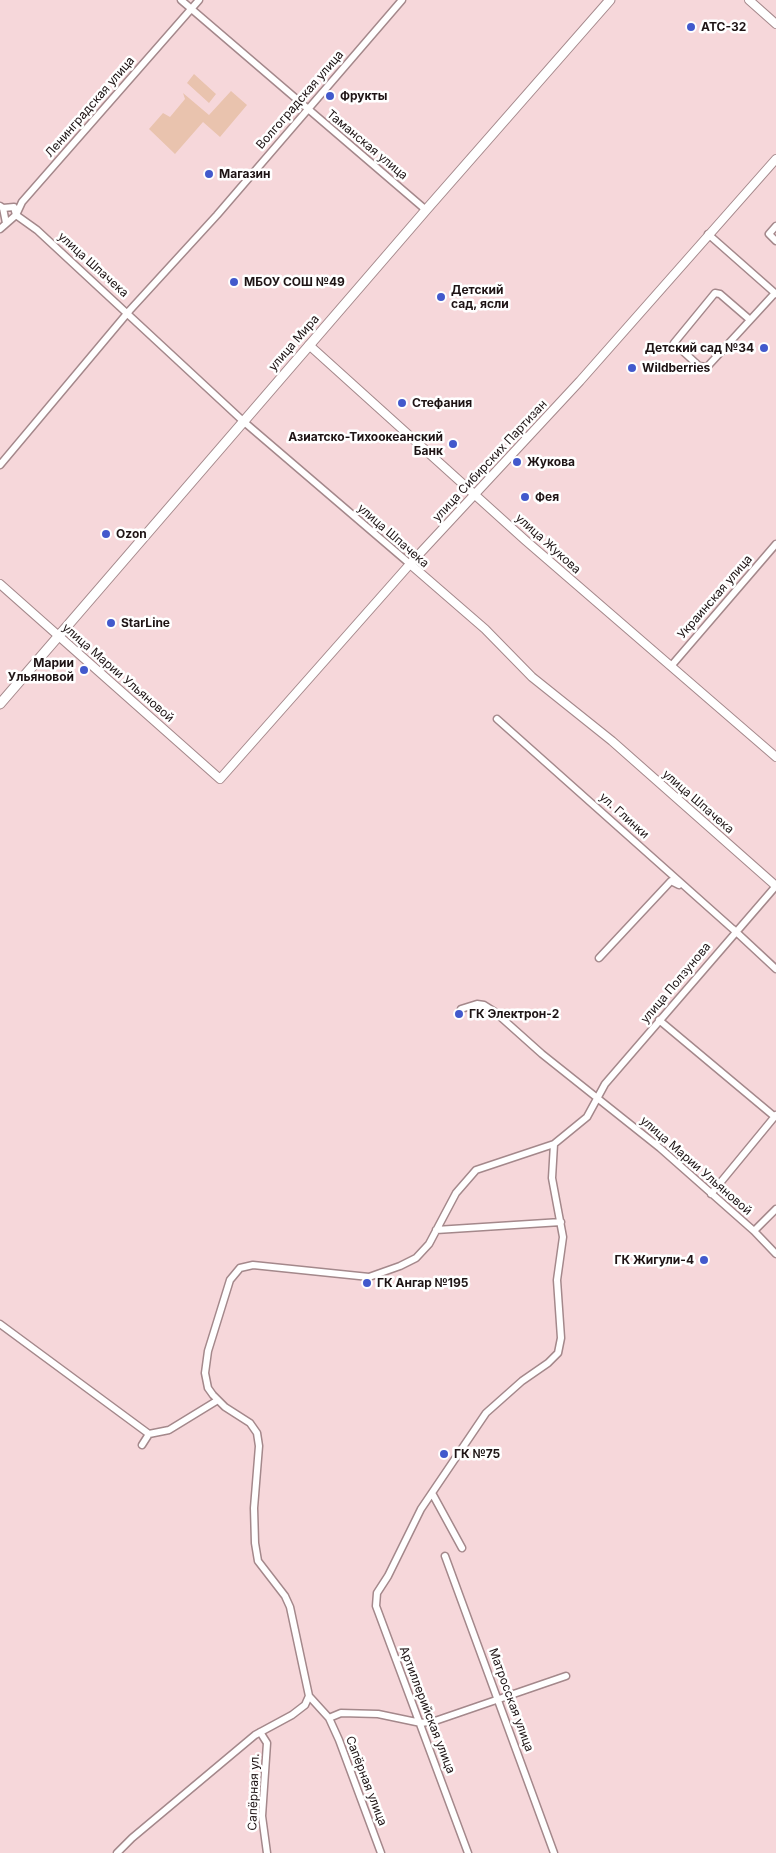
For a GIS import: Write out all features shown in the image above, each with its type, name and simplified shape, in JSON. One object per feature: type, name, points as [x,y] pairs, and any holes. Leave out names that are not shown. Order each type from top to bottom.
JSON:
[{"type":"main road","name":"улица Мира","points":[[0,704],[243,420],[610,0]]},
{"type":"street","name":"Таманская улица","points":[[182,0],[426,210]]},
{"type":"street","name":"Ленинградская улица","points":[[0,230],[16,215],[18,208],[42,178],[199,0]]},
{"type":"street","name":"Волгоградская улица","points":[[0,465],[128,312],[217,215],[306,108],[402,0]]},
{"type":"street","points":[[749,0],[776,24]]},
{"type":"street","name":"улица Сибирских Партизан","points":[[220,779],[410,564],[580,381],[776,158]]},
{"type":"street","points":[[1,207],[6,223]]},
{"type":"street","name":"улица Шпачека","points":[[1,207],[14,207],[16,215],[37,230],[128,312],[243,420],[485,629],[532,676],[612,741],[776,886]]},
{"type":"street","points":[[776,226],[769,234],[776,241]]},
{"type":"street","points":[[708,234],[775,294],[705,367],[699,366],[674,343],[715,293],[720,294],[749,319]]},
{"type":"street","name":"улица Жукова","points":[[309,345],[476,495],[776,757]]},
{"type":"street","name":"Украинская улица","points":[[672,665],[776,544]]},
{"type":"street","name":"улица Марии Ульяновой","points":[[0,584],[220,779]]},
{"type":"street","name":"ул. Глинки","points":[[497,719],[735,931]]},
{"type":"street","points":[[599,958],[671,880],[735,931],[776,969]]},
{"type":"street","name":"улица Ползунова","points":[[218,1400],[208,1388],[204,1373],[208,1351],[230,1280],[240,1268],[274,1266],[308,1272],[369,1277],[416,1258],[429,1244],[456,1193],[476,1170],[554,1144],[587,1118],[605,1084],[735,931],[776,886]]},
{"type":"street","name":"улица Марии Ульяновой","points":[[461,1009],[477,1004],[484,1005],[495,1012],[542,1054],[660,1148],[776,1254]]},
{"type":"street","points":[[659,1020],[775,1116],[711,1194]]},
{"type":"street","name":"Артиллерийская улица","points":[[468,1853],[376,1606],[377,1593],[388,1576],[421,1509],[486,1412],[522,1381],[548,1364],[558,1353],[561,1338],[556,1280],[563,1237],[552,1178],[554,1144]]},
{"type":"street","points":[[754,1232],[776,1209]]},
{"type":"street","points":[[436,1230],[561,1222]]},
{"type":"street","points":[[0,1324],[149,1434]]},
{"type":"street","points":[[117,1853],[132,1838],[260,1732],[292,1715],[305,1705],[309,1696],[290,1607],[285,1596],[258,1561],[255,1544],[254,1508],[259,1446],[257,1433],[250,1423],[218,1400],[169,1430],[149,1434],[142,1445]]},
{"type":"street","points":[[432,1493],[462,1548]]},
{"type":"street","name":"Матросская улица","points":[[445,1556],[554,1853]]},
{"type":"street","points":[[329,1718],[341,1713],[378,1714],[421,1724],[435,1721],[566,1676]]},
{"type":"street","name":"Сапёрная улица","points":[[309,1696],[329,1718],[382,1853]]},
{"type":"street","name":"Сапёрная ул.","points":[[260,1732],[266,1743],[262,1816],[267,1853]]},
{"type":"shaded area","points":[[194,74],[216,94],[209,103],[187,83]]},
{"type":"shaded area","points":[[231,91],[247,105],[220,137],[203,122],[175,154],[149,129],[163,113],[170,117],[185,99],[183,93],[209,115]]},
{"type":"place","name":"АТС-32","points":[[691,27]]},
{"type":"place","name":"Фрукты","points":[[330,96]]},
{"type":"place","name":"Магазин","points":[[209,174]]},
{"type":"place","name":"МБОУ СОШ №49","points":[[234,282]]},
{"type":"place","name":"Детский сад, ясли","points":[[441,297]]},
{"type":"place","name":"Детский сад №34","points":[[764,348]]},
{"type":"place","name":"Wildberries","points":[[632,368]]},
{"type":"place","name":"Стефания","points":[[402,403]]},
{"type":"place","name":"Азиатско-Тихоокеанский Банк","points":[[453,444]]},
{"type":"place","name":"Жукова","points":[[517,462]]},
{"type":"place","name":"Фея","points":[[525,497]]},
{"type":"place","name":"Ozon","points":[[106,534]]},
{"type":"place","name":"StarLine","points":[[111,623]]},
{"type":"place","name":"Марии Ульяновой","points":[[84,670]]},
{"type":"place","name":"ГК Электрон-2","points":[[459,1014]]},
{"type":"place","name":"ГК Жигули-4","points":[[704,1260]]},
{"type":"place","name":"ГК Ангар №195","points":[[367,1283]]},
{"type":"place","name":"ГК №75","points":[[444,1454]]}]
